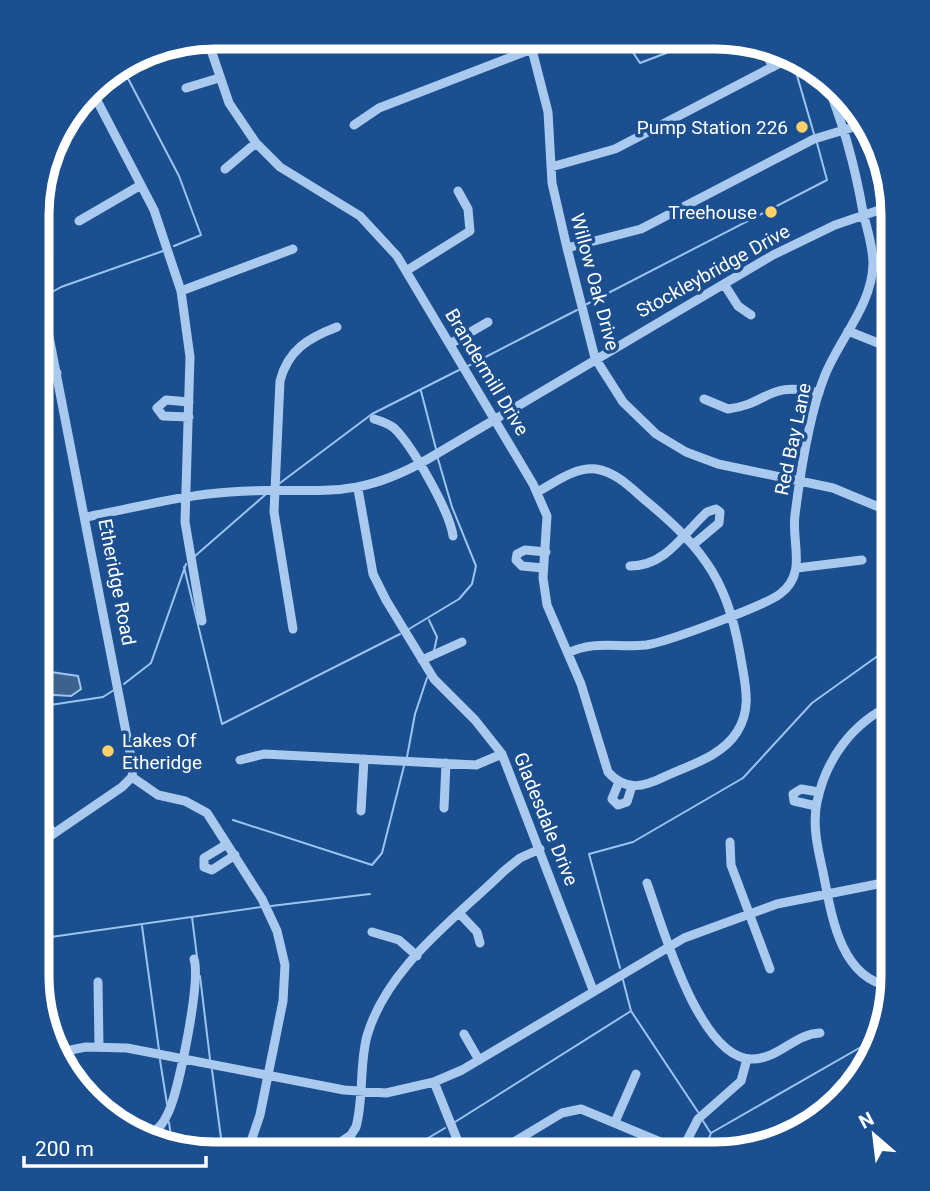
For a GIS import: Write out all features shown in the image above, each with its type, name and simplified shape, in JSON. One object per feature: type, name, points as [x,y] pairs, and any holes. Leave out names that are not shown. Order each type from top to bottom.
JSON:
[{"type":"street","name":"Brandermill Drive","points":[[210,49],[234,113],[256,143],[280,167],[360,216],[388,244],[537,492],[547,516],[543,568],[547,605],[581,684],[604,765],[625,785],[647,785],[714,754],[727,745],[738,730],[746,709],[747,695],[733,615]]},
{"type":"street","points":[[354,125],[379,108],[532,49]]},
{"type":"street","name":"Willow Oak Drive","points":[[532,49],[548,112],[556,203],[595,358],[622,402],[637,419],[671,444],[719,464],[854,494],[881,507]]},
{"type":"street","points":[[768,58],[773,67]]},
{"type":"street","points":[[551,167],[615,149],[783,64]]},
{"type":"street","points":[[186,88],[219,78]]},
{"type":"street","name":"Red Bay Lane","points":[[797,568],[794,521],[819,393],[870,286],[872,271],[872,242],[857,176],[832,98]]},
{"type":"street","points":[[97,100],[163,230],[181,291],[189,347],[190,402],[185,498],[189,553],[202,621]]},
{"type":"street","points":[[567,248],[641,229],[814,139],[855,126]]},
{"type":"street","points":[[225,169],[256,143]]},
{"type":"street","points":[[79,221],[141,185]]},
{"type":"street","points":[[406,271],[470,231],[468,209],[458,191]]},
{"type":"street","name":"Stockleybridge Drive","points":[[86,517],[227,492],[335,492],[383,482],[419,465],[595,358],[789,246],[881,209]]},
{"type":"street","points":[[181,291],[293,249]]},
{"type":"street","points":[[723,284],[738,306],[751,315]]},
{"type":"street","points":[[450,344],[488,322]]},
{"type":"street","points":[[293,629],[276,534],[274,491],[278,390],[285,365],[305,341],[337,327]]},
{"type":"street","points":[[848,331],[881,344]]},
{"type":"street","name":"Etheridge Road","points":[[49,334],[132,753],[132,777]]},
{"type":"street","points":[[49,374],[57,373]]},
{"type":"street","points":[[705,400],[728,410],[778,390],[797,388],[819,393]]},
{"type":"street","points":[[189,417],[163,416],[157,408],[166,400],[190,402]]},
{"type":"street","points":[[374,419],[396,430],[448,514],[453,536]]},
{"type":"street","points":[[537,492],[574,472],[603,471],[626,484],[694,544],[716,575],[733,615]]},
{"type":"street","name":"Gladesdale Drive","points":[[358,489],[373,573],[434,679],[475,720],[502,754],[593,990]]},
{"type":"street","points":[[630,566],[645,565],[662,558],[707,512],[716,509],[720,512],[719,523],[694,544]]},
{"type":"street","points":[[543,568],[522,566],[516,560],[517,554],[525,550],[546,552]]},
{"type":"street","points":[[568,653],[593,644],[633,646],[656,643],[733,615],[780,594],[788,586],[797,568],[862,560]]},
{"type":"street","points":[[422,660],[462,642]]},
{"type":"street","points":[[881,710],[852,733],[834,755],[816,806],[816,838],[836,930],[852,961],[872,981],[881,984]]},
{"type":"street","points":[[240,760],[264,754],[476,765],[502,754]]},
{"type":"street","points":[[361,811],[364,760]]},
{"type":"street","points":[[444,808],[446,764]]},
{"type":"street","points":[[49,837],[122,787],[132,777],[158,795],[185,801],[207,813],[228,844],[270,915],[282,948],[283,1001],[257,1126],[251,1142]]},
{"type":"street","points":[[816,806],[794,801],[793,794],[801,789],[819,792]]},
{"type":"street","points":[[49,826],[53,834]]},
{"type":"street","points":[[730,842],[731,865],[770,969]]},
{"type":"street","points":[[228,844],[204,858],[204,867],[212,870],[235,855]]},
{"type":"street","points":[[341,1142],[351,1135],[356,1127],[366,1043],[375,1015],[395,980],[516,861],[540,849]]},
{"type":"street","points":[[647,883],[694,1002],[716,1040],[728,1051],[747,1059],[771,1056],[802,1037],[820,1032]]},
{"type":"street","points":[[68,1051],[99,1047],[361,1092],[407,1090],[434,1082],[479,1060],[670,945],[749,912],[881,883]]},
{"type":"street","points":[[460,914],[477,932],[480,943]]},
{"type":"street","points":[[372,932],[399,940],[417,956]]},
{"type":"street","points":[[155,1130],[168,1112],[181,1059],[196,983],[194,960]]},
{"type":"street","points":[[98,982],[99,1047]]},
{"type":"street","points":[[464,1034],[479,1060]]},
{"type":"street","points":[[686,1142],[698,1119],[741,1081],[747,1059]]},
{"type":"street","points":[[615,1122],[636,1074]]},
{"type":"street","points":[[434,1082],[458,1142]]},
{"type":"street","points":[[515,1142],[568,1111],[584,1110],[658,1142]]},
{"type":"water","points":[[49,672],[78,676],[81,689],[71,696],[49,695]]},
{"type":"waterway","points":[[631,49],[640,63],[677,49]]},
{"type":"waterway","points":[[101,97],[147,64]]},
{"type":"waterway","points":[[796,70],[814,134]]},
{"type":"waterway","points":[[126,75],[179,176],[201,235],[174,246]]},
{"type":"waterway","points":[[587,304],[827,180],[817,143]]},
{"type":"waterway","points":[[49,294],[61,287],[163,251]]},
{"type":"waterway","points":[[468,366],[577,310]]},
{"type":"waterway","points":[[280,483],[372,414],[459,370]]},
{"type":"waterway","points":[[421,391],[436,449]]},
{"type":"waterway","points":[[409,629],[459,599],[472,584],[476,566],[452,507],[438,459]]},
{"type":"waterway","points":[[195,556],[265,495]]},
{"type":"waterway","points":[[124,684],[151,663],[186,564]]},
{"type":"waterway","points":[[184,567],[222,724],[400,634]]},
{"type":"waterway","points":[[429,620],[437,637],[434,651]]},
{"type":"waterway","points":[[620,968],[589,854],[633,842],[743,778],[812,703],[881,654]]},
{"type":"waterway","points":[[407,757],[415,714],[427,678]]},
{"type":"waterway","points":[[49,705],[103,697],[114,690]]},
{"type":"waterway","points":[[233,820],[372,865],[382,853],[404,766]]},
{"type":"waterway","points":[[271,906],[370,894]]},
{"type":"waterway","points":[[49,937],[261,907]]},
{"type":"waterway","points":[[192,917],[197,957]]},
{"type":"waterway","points":[[142,926],[159,1050]]},
{"type":"waterway","points":[[200,976],[210,1059]]},
{"type":"waterway","points":[[623,980],[631,1011],[698,1112]]},
{"type":"waterway","points":[[455,1122],[631,1011]]},
{"type":"waterway","points":[[708,1142],[711,1133],[866,1044]]},
{"type":"waterway","points":[[160,1060],[167,1104]]},
{"type":"waterway","points":[[212,1070],[222,1142]]},
{"type":"waterway","points":[[703,1121],[710,1132]]},
{"type":"waterway","points":[[169,1122],[171,1136]]},
{"type":"waterway","points":[[421,1142],[445,1128]]},
{"type":"place","name":"Pump Station 226","points":[[802,127]]},
{"type":"place","name":"Treehouse","points":[[771,212]]},
{"type":"place","name":"Lakes Of Etheridge","points":[[108,751]]}]
